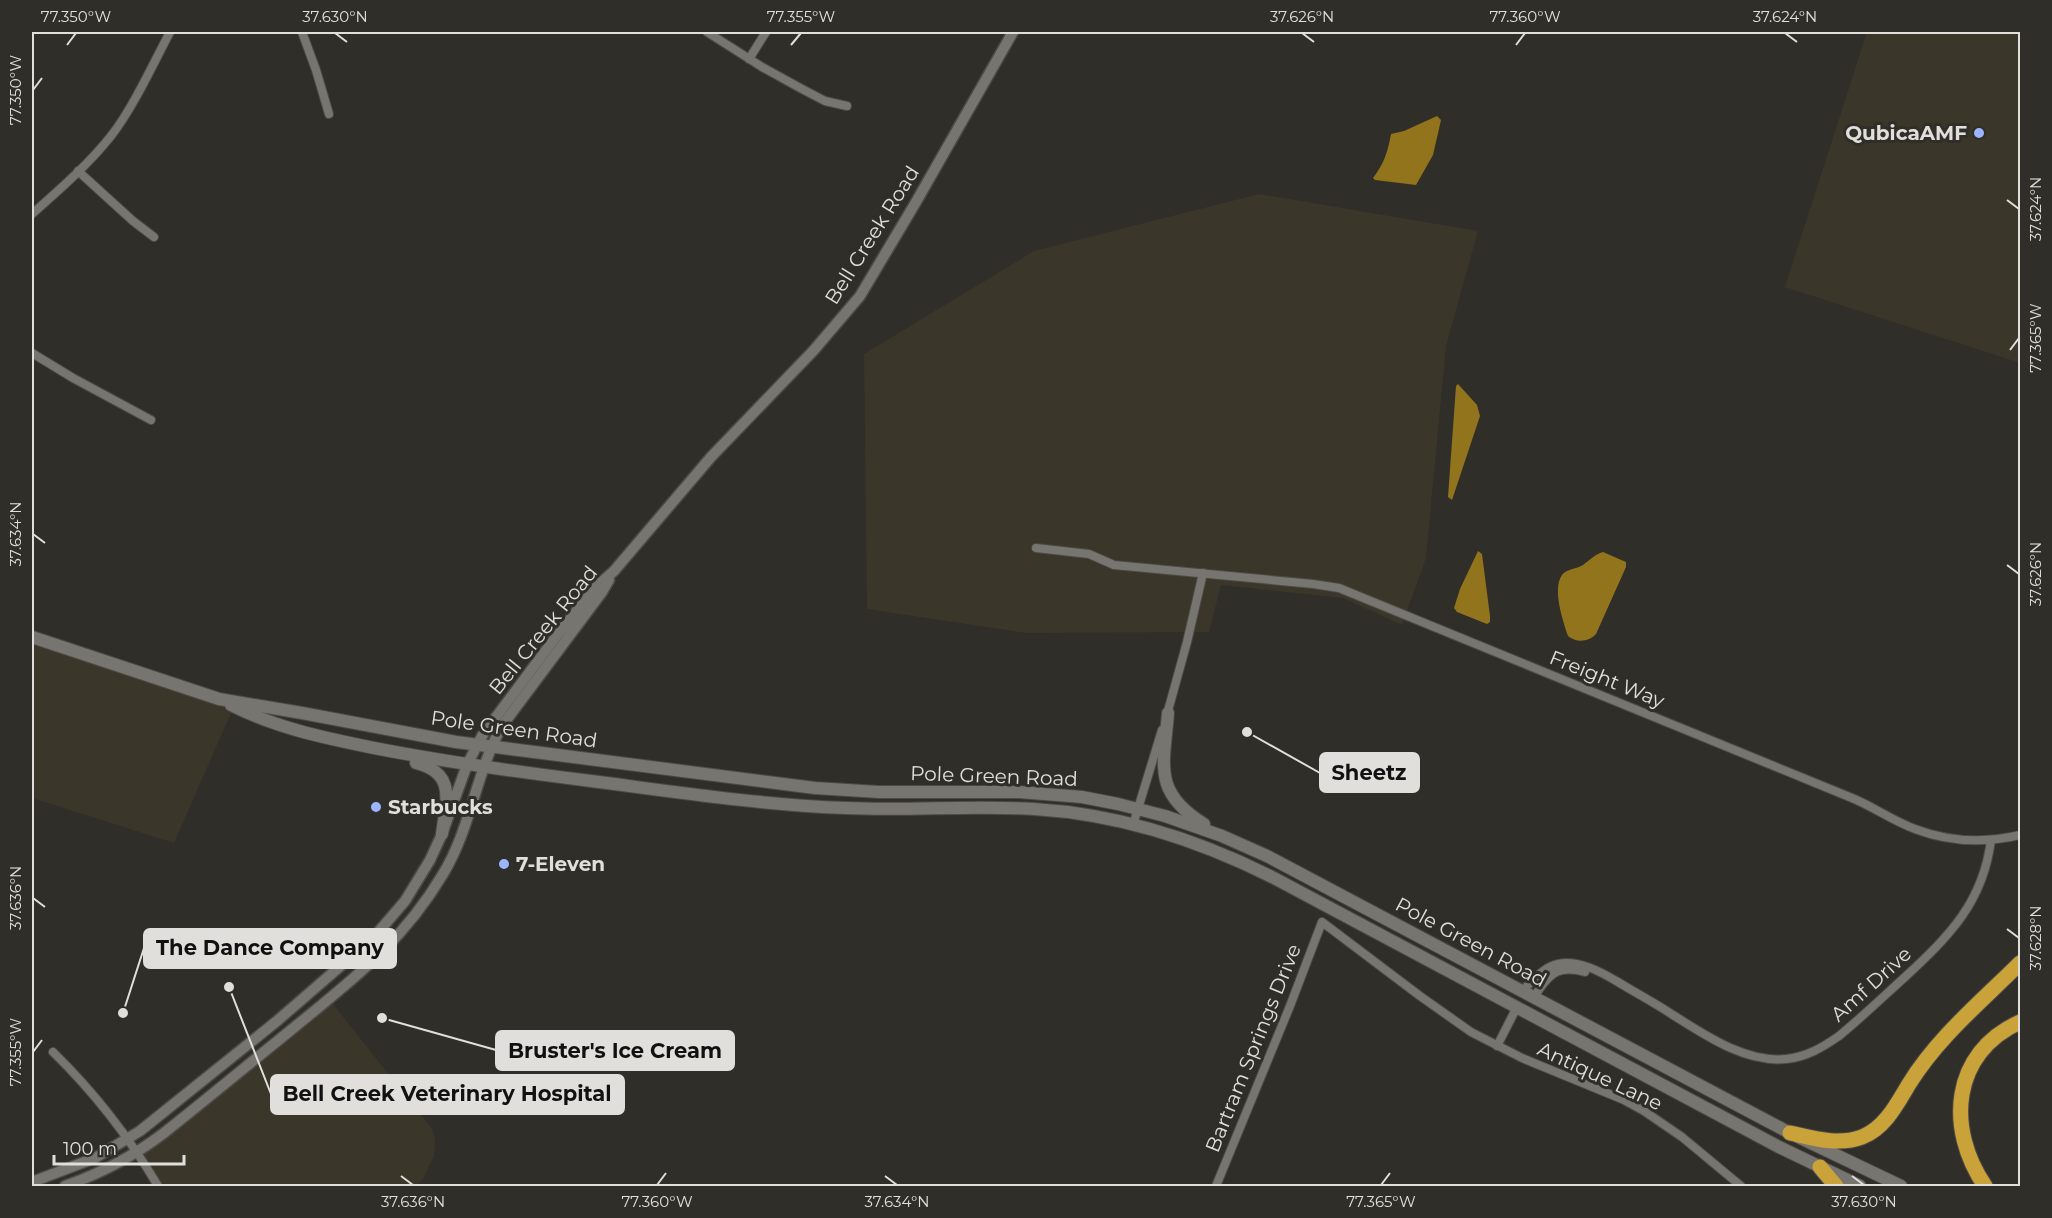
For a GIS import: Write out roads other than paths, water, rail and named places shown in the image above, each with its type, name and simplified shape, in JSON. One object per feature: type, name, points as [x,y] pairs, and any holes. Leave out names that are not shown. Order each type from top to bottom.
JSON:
[{"type":"highway","points":[[1790,1133],[1838,1141],[1863,1137],[1874,1130],[1890,1114],[1938,1044],[2020,963]]},
{"type":"highway","points":[[1985,1186],[1972,1165],[1962,1134],[1960,1118],[1963,1088],[1975,1061],[1984,1049],[2006,1030],[2020,1022]]},
{"type":"highway","points":[[1820,1167],[1836,1186]]},
{"type":"main road","name":"Pole Green Road","points":[[32,637],[219,699],[476,745],[816,788],[879,792],[1038,793],[1082,797],[1138,808],[1222,836],[1280,862],[1790,1133],[1900,1186]]},
{"type":"main road","name":"Pole Green Road","points":[[219,699],[250,715],[323,737],[467,765],[810,806],[891,810],[1035,809],[1082,814],[1133,825],[1191,842],[1244,863],[1860,1186]]},
{"type":"main road","points":[[1168,713],[1163,767],[1165,782],[1169,791],[1185,811],[1222,836]]},
{"type":"main road","points":[[323,737],[368,754],[419,764],[436,772],[447,790],[442,834]]},
{"type":"main road","points":[[1453,954],[1463,967],[1512,996],[1517,1007],[1539,1000]]},
{"type":"street","points":[[32,214],[103,146],[122,120],[170,32]]},
{"type":"street","points":[[302,32],[316,70],[328,114]]},
{"type":"street","points":[[707,32],[749,59],[825,101],[847,106]]},
{"type":"street","points":[[749,59],[766,32]]},
{"type":"street","name":"Bell Creek Road","points":[[32,1182],[95,1158],[129,1139],[158,1118],[362,948],[385,926],[405,901],[426,867],[442,834],[476,745],[558,634],[596,587],[614,571],[711,457],[814,350],[860,296],[1013,32]]},
{"type":"street","points":[[78,171],[154,237]]},
{"type":"street","points":[[32,353],[151,420]]},
{"type":"street","name":"Freight Way","points":[[1036,548],[1089,554],[1114,565],[1313,584],[1352,592],[1868,805],[1915,829],[1943,837],[1991,840]]},
{"type":"street","name":"Bell Creek Road","points":[[65,1186],[137,1151],[164,1133],[352,981],[386,950],[425,903],[448,866],[468,819],[491,747],[510,714],[602,592],[614,571]]},
{"type":"street","points":[[1133,825],[1168,713],[1190,633],[1203,573]]},
{"type":"street","points":[[1991,840],[2020,835]]},
{"type":"street","name":"Amf Drive","points":[[1522,991],[1553,965],[1575,964],[1602,974],[1684,1022],[1740,1051],[1771,1059],[1798,1057],[1823,1047],[1858,1020],[1936,948],[1954,928],[1970,907],[1980,885],[1988,862],[1991,840]]},
{"type":"street","name":"Antique Lane","points":[[1322,922],[1455,1022],[1497,1046],[1624,1100],[1644,1111],[1683,1137],[1741,1186]]},
{"type":"street","name":"Bartram Springs Drive","points":[[1216,1186],[1322,922]]},
{"type":"street","name":"Amf Drive","points":[[1539,1000],[1543,983],[1553,974],[1562,970],[1576,970],[1601,979],[1672,1019],[1684,1022]]},
{"type":"street","points":[[1497,1046],[1517,1007]]},
{"type":"street","points":[[52,1052],[76,1074],[129,1139],[158,1186]]},
{"type":"place","name":"QubicaAMF","points":[[1979,133]]},
{"type":"place","name":"Sheetz","points":[[1247,732]]},
{"type":"place","name":"Starbucks","points":[[376,807]]},
{"type":"place","name":"7-Eleven","points":[[504,864]]},
{"type":"place","name":"Bell Creek Veterinary Hospital","points":[[229,987]]},
{"type":"place","name":"The Dance Company","points":[[123,1013]]},
{"type":"place","name":"Bruster's Ice Cream","points":[[382,1018]]}]
